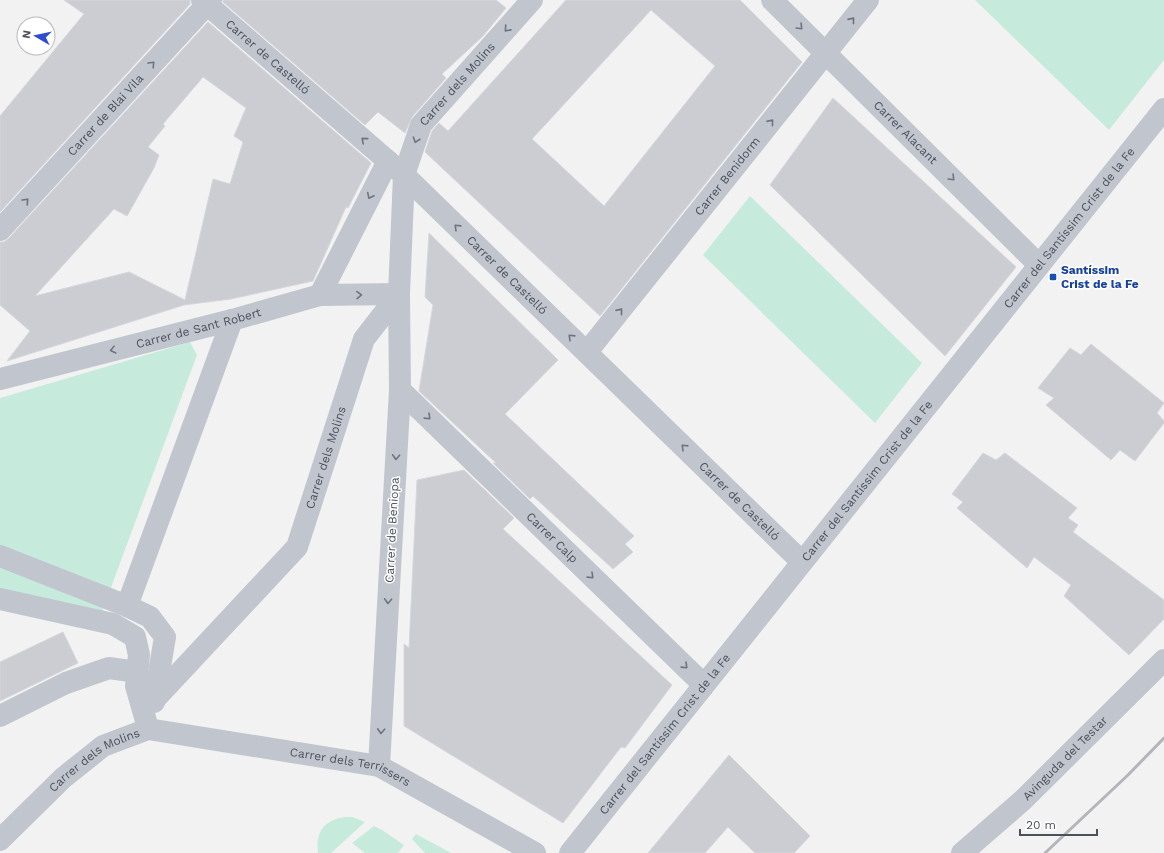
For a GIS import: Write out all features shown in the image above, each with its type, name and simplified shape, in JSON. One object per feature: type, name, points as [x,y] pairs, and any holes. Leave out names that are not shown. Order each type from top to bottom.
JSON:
[{"type":"street","name":"Carrer dels Molins","points":[[320,295],[421,125],[532,0]]},
{"type":"street","name":"Carrer Alacant","points":[[772,0],[1039,265]]},
{"type":"street","name":"Carrer Benidorm","points":[[587,352],[868,0]]},
{"type":"street","name":"Carrer de Castelló","points":[[207,1],[396,168],[802,562]]},
{"type":"street","name":"Carrer de Blai Vila","points":[[0,230],[207,1]]},
{"type":"street","name":"Carrer del Santíssim Crist de la Fe","points":[[570,853],[1164,109]]},
{"type":"street","name":"Carrer dels Molins","points":[[0,840],[63,778],[103,746],[148,729],[155,699],[297,547],[364,339],[399,294],[396,168]]},
{"type":"street","name":"Carrer de Sant Robert","points":[[0,379],[232,320],[320,295],[399,294]]},
{"type":"street","name":"Carrer de Beniopa","points":[[379,766],[400,390],[399,294]]},
{"type":"street","points":[[127,606],[232,320]]},
{"type":"street","name":"Carrer Calp","points":[[400,390],[704,685]]},
{"type":"street","points":[[0,556],[127,606],[150,617],[165,637],[155,699]]},
{"type":"street","points":[[0,599],[113,624],[135,637],[139,655],[136,686],[148,729]]},
{"type":"street","name":"Avinguda del Testar","points":[[962,853],[1023,800],[1164,660]]},
{"type":"street","points":[[0,716],[66,683],[108,668],[137,672]]},
{"type":"street","name":"Carrer dels Terrissers","points":[[148,729],[379,766],[535,853]]},
{"type":"green space","points":[[975,0],[1164,0],[1164,60],[1109,130]]},
{"type":"green space","points":[[750,196],[922,363],[875,423],[703,255]]},
{"type":"green space","points":[[190,342],[197,355],[102,612],[0,592],[0,398]]},
{"type":"green space","points":[[345,817],[352,817],[365,822],[331,853],[318,853],[318,839],[322,828],[332,821]]},
{"type":"green space","points":[[374,826],[404,845],[398,853],[365,853],[352,843]]},
{"type":"green space","points":[[416,834],[451,853],[425,853],[412,839]]},
{"type":"building","points":[[64,0],[190,0],[190,4],[0,212],[0,116],[49,56],[56,56],[56,48],[84,14]]},
{"type":"building","points":[[223,0],[496,0],[506,8],[483,36],[442,74],[446,78],[412,117],[405,133],[378,112],[365,125],[223,2]]},
{"type":"building","points":[[566,0],[740,0],[802,62],[600,316],[425,152],[432,131],[439,123],[448,131]],"holes":[[[651,10],[715,66],[604,206],[532,139]]]},
{"type":"building","points":[[208,22],[371,163],[348,208],[346,207],[313,281],[231,299],[184,305],[7,361],[30,331],[0,305],[0,242],[4,242]],"holes":[[[203,77],[246,108],[234,136],[243,142],[230,184],[213,179],[185,300],[129,272],[35,296],[114,209],[127,216],[154,168],[159,155],[148,147],[165,126],[163,124]]]},
{"type":"building","points":[[833,98],[1016,267],[945,356],[770,185]]},
{"type":"building","points":[[429,233],[558,360],[505,414],[634,536],[625,544],[633,552],[613,569],[533,496],[530,499],[493,463],[496,463],[419,391],[433,305],[425,297]]},
{"type":"building","points":[[1091,344],[1164,403],[1157,413],[1164,423],[1135,461],[1120,450],[1111,460],[1046,405],[1054,398],[1038,388],[1070,348],[1081,355]]},
{"type":"building","points":[[983,453],[996,460],[1005,453],[1077,508],[1068,518],[1078,525],[1073,532],[1164,600],[1164,619],[1129,655],[1064,596],[1071,585],[1034,557],[1027,568],[957,508],[963,502],[952,494]]},
{"type":"building","points":[[464,470],[514,518],[503,529],[672,685],[625,748],[621,747],[563,823],[404,726],[404,644],[409,648],[417,480]]},
{"type":"building","points":[[63,632],[78,663],[0,701],[0,662]]},
{"type":"building","points":[[729,755],[810,836],[794,853],[755,853],[728,827],[705,853],[648,853]]},
{"type":"railway","points":[[1045,853],[1128,775],[1164,738]]},
{"type":"place","name":"Santíssim Crist de la Fe","points":[[1053,277]]}]
